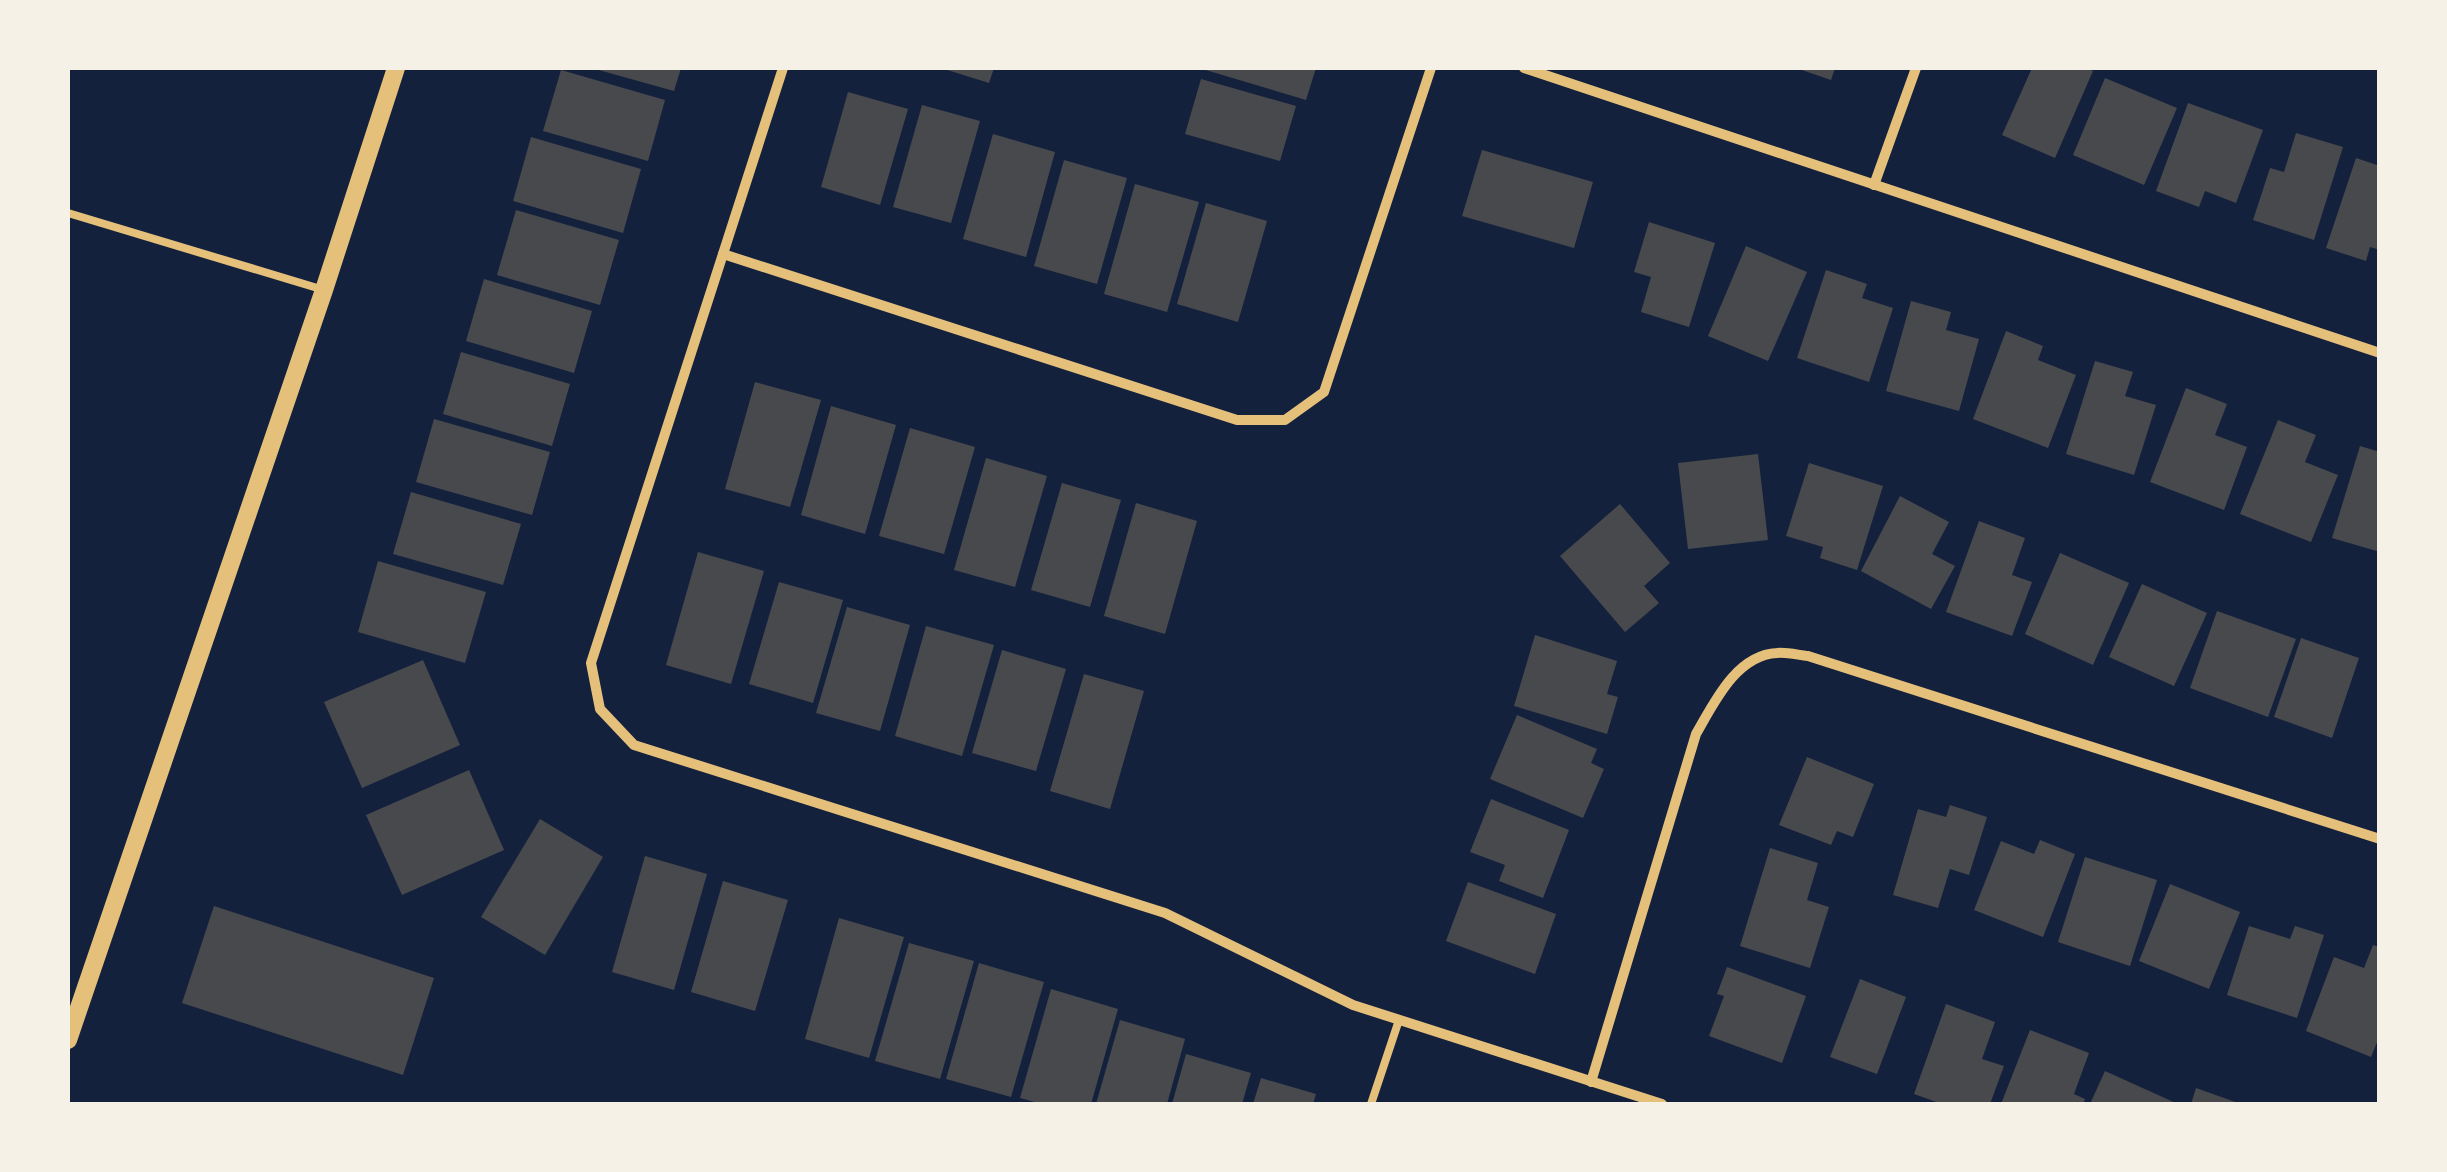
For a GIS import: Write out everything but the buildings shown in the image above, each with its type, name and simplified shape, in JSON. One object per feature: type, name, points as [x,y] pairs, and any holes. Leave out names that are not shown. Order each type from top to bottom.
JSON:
[{"type":"street","points":[[68,1040],[396,68]]},
{"type":"street","points":[[783,68],[591,663],[600,709],[634,745],[1165,913],[1306,984],[1399,1020],[1662,1104]]},
{"type":"street","points":[[723,254],[1237,420],[1285,420],[1324,392],[1431,68]]},
{"type":"street","points":[[1524,68],[2380,352]]},
{"type":"street","points":[[1874,185],[1916,68]]},
{"type":"street","points":[[1591,1082],[1696,734],[1742,666],[1774,653],[1808,656],[2380,839]]},
{"type":"lane","points":[[68,213],[324,290]]},
{"type":"lane","points":[[1371,1104],[1399,1020]]}]
